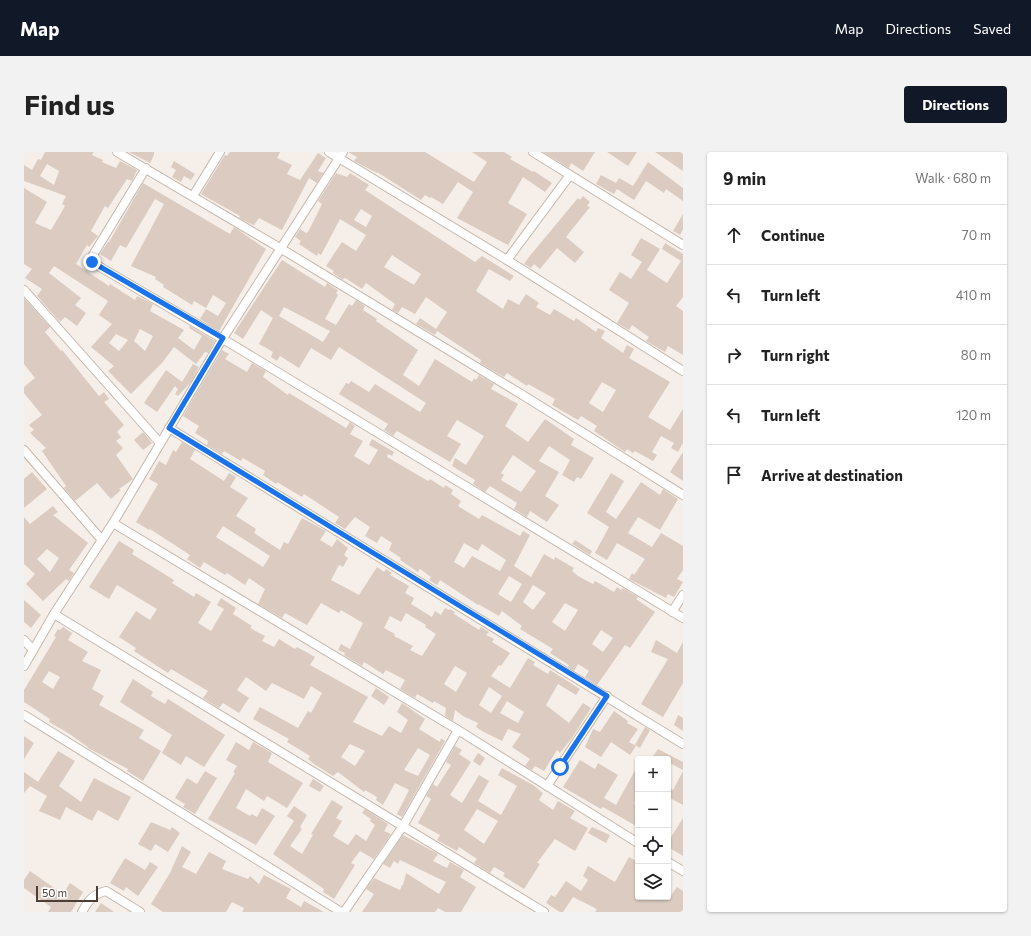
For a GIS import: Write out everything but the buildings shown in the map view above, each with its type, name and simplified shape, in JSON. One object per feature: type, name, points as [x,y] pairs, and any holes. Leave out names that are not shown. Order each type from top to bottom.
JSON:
[{"type":"street","points":[[116,152],[146,168],[280,248],[521,394],[683,495]]},
{"type":"street","points":[[193,196],[220,152]]},
{"type":"street","points":[[329,152],[340,154],[683,371]]},
{"type":"street","points":[[533,152],[683,245]]},
{"type":"street","points":[[24,666],[54,614],[101,539],[113,523],[223,338],[340,154]]},
{"type":"street","points":[[146,168],[93,255],[92,262],[223,338],[683,618]]},
{"type":"street","points":[[507,260],[570,175]]},
{"type":"street","points":[[24,290],[160,443]]},
{"type":"street","points":[[169,428],[683,744]]},
{"type":"street","points":[[24,450],[101,539]]},
{"type":"street","points":[[113,523],[458,730],[635,841]]},
{"type":"street","points":[[672,612],[683,595]]},
{"type":"street","points":[[54,614],[544,912]]},
{"type":"street","points":[[24,640],[33,650]]},
{"type":"street","points":[[547,786],[607,696]]},
{"type":"street","points":[[24,715],[342,912],[403,826],[458,730]]},
{"type":"street","points":[[671,864],[683,871]]},
{"type":"street","points":[[82,912],[88,901],[97,893],[106,891],[140,912]]},
{"type":"route","points":[[92,262],[223,338],[169,428],[607,696],[560,767]]}]
